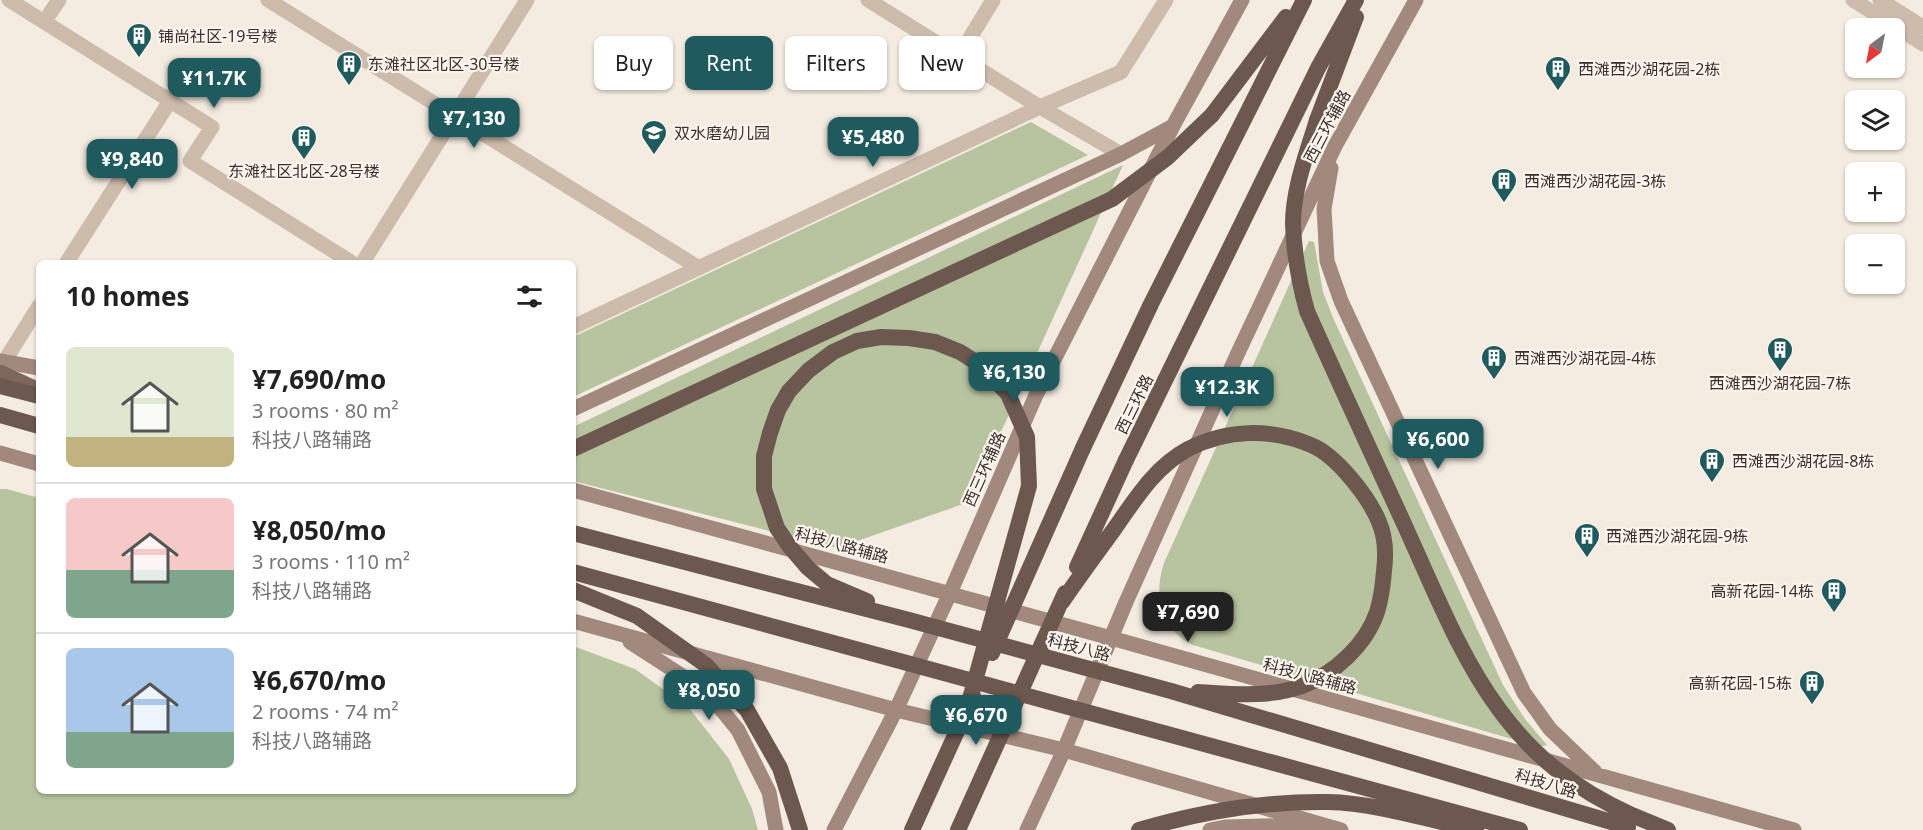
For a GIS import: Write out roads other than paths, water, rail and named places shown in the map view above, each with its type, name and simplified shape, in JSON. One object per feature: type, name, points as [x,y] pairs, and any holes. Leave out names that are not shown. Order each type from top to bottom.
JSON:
[{"type":"highway","points":[[576,449],[1112,199],[1168,157],[1212,115],[1302,0]]},
{"type":"highway","name":"西三环路","points":[[912,830],[1083,448],[1151,304],[1302,0]]},
{"type":"highway","name":"西三环路","points":[[958,830],[1126,460],[1313,79],[1356,0]]},
{"type":"highway","points":[[1362,0],[1317,120],[1299,179],[1293,222],[1297,271],[1307,311],[1460,645],[1496,707],[1513,729],[1545,761],[1583,789],[1611,806],[1634,824],[1668,830]]},
{"type":"highway","points":[[909,620],[827,584],[808,568],[789,547],[777,528],[764,489],[764,456],[767,444],[778,410],[789,391],[809,369],[833,352],[857,341],[881,337],[935,342],[960,352],[982,366],[1008,394],[1027,438],[1029,486],[968,706]]},
{"type":"highway","points":[[0,386],[36,395]]},
{"type":"highway","points":[[0,415],[36,426]]},
{"type":"highway","points":[[1062,602],[1145,486],[1162,467],[1188,449],[1223,435],[1252,432],[1284,436],[1313,446],[1338,465],[1360,488],[1380,523],[1386,552],[1377,612],[1367,634],[1335,667],[1319,679],[1300,687],[1258,695],[1171,691]]},
{"type":"highway","name":"科技八路","points":[[576,535],[909,620],[1171,691],[1634,824]]},
{"type":"highway","points":[[576,573],[1520,830]]},
{"type":"highway","points":[[576,591],[638,616],[705,665],[747,710],[780,768],[800,830]]},
{"type":"highway","points":[[1139,830],[1182,818],[1239,808],[1329,802],[1369,807],[1476,830]]},
{"type":"main road","name":"西三环辅路","points":[[834,830],[896,710],[950,593],[1036,395],[1173,126],[1242,0]]},
{"type":"main road","name":"西三环辅路","points":[[1028,830],[1237,355],[1335,146],[1416,0]]},
{"type":"main road","points":[[576,408],[1121,154],[1173,126]]},
{"type":"main road","points":[[1335,146],[1324,209],[1327,261],[1341,301],[1524,693],[1550,729],[1597,774]]},
{"type":"main road","points":[[1,365],[36,368]]},
{"type":"main road","points":[[1,365],[36,388]]},
{"type":"main road","points":[[0,422],[36,427]]},
{"type":"main road","points":[[0,453],[36,463]]},
{"type":"main road","name":"科技八路辅路","points":[[576,491],[950,593],[1794,830]]},
{"type":"main road","points":[[576,622],[896,710],[1064,750],[1341,830]]},
{"type":"main road","points":[[618,634],[707,692],[738,730],[769,792],[776,830]]},
{"type":"main road","points":[[1210,830],[1225,827],[1321,825]]},
{"type":"street","points":[[9,0],[213,128],[190,161],[348,260]]},
{"type":"street","points":[[44,22],[59,0]]},
{"type":"street","points":[[268,0],[699,268]]},
{"type":"street","points":[[364,260],[527,0]]},
{"type":"street","points":[[868,0],[926,36]]},
{"type":"street","points":[[971,36],[993,0]]},
{"type":"street","points":[[576,326],[1040,107],[1121,72],[1166,0]]},
{"type":"street","points":[[1853,0],[1923,44]]},
{"type":"street","points":[[1880,0],[1923,27]]},
{"type":"street","points":[[985,72],[1121,154]]},
{"type":"street","points":[[68,260],[170,101]]},
{"type":"street","points":[[1,365],[36,311]]},
{"type":"place","name":"铺尚社区-19号楼","points":[[139,59]]},
{"type":"place","name":"东滩社区北区-30号楼","points":[[349,87]]},
{"type":"place","name":"西滩西沙湖花园-2栋","points":[[1558,92]]},
{"type":"place","name":"双水磨幼儿园","points":[[654,156]]},
{"type":"place","name":"东滩社区北区-28号楼","points":[[304,161]]},
{"type":"place","name":"西滩西沙湖花园-3栋","points":[[1504,204]]},
{"type":"place","name":"西滩西沙湖花园-7栋","points":[[1780,373]]},
{"type":"place","name":"西滩西沙湖花园-4栋","points":[[1494,381]]},
{"type":"place","name":"西滩西沙湖花园-8栋","points":[[1712,484]]},
{"type":"place","name":"西滩西沙湖花园-9栋","points":[[1587,559]]},
{"type":"place","name":"高新花园-14栋","points":[[1834,614]]},
{"type":"place","name":"高新花园-15栋","points":[[1812,706]]}]
